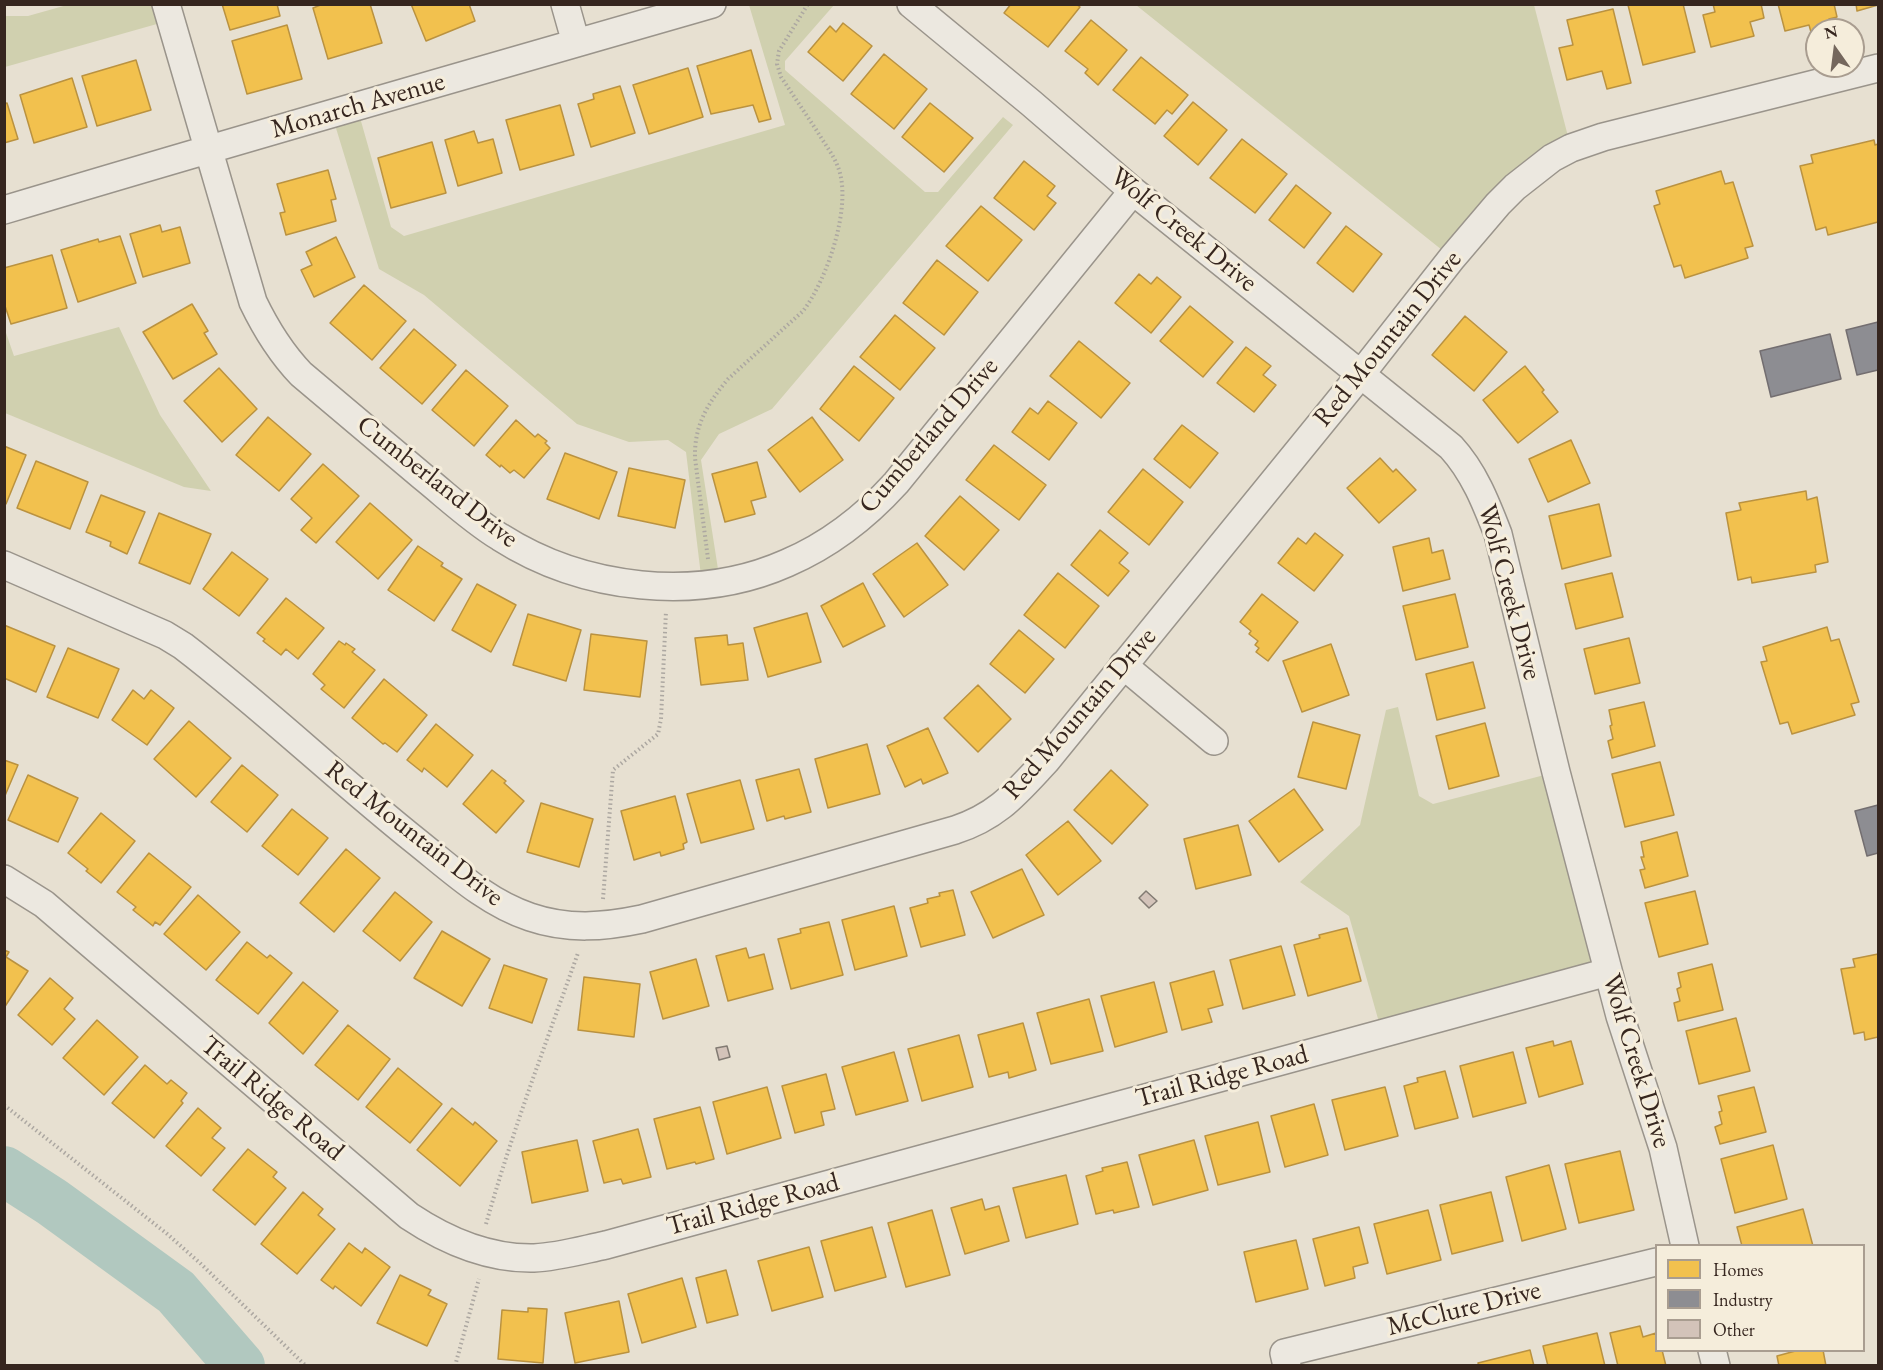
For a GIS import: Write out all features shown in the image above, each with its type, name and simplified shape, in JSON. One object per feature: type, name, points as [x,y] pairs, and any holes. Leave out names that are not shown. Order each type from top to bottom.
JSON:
[{"type":"street","name":"Cumberland Drive","points":[[166,4],[253,302],[272,339],[301,374],[500,537],[548,562],[575,572],[626,583],[667,586],[712,584],[768,570],[802,556],[858,520],[884,496],[1133,191]]},
{"type":"street","points":[[565,4],[576,43]]},
{"type":"street","name":"Monarch Avenue","points":[[4,210],[207,149],[332,115],[712,4]]},
{"type":"street","name":"Wolf Creek Drive","points":[[911,4],[1133,191],[1451,447],[1471,473],[1487,504],[1498,534],[1608,972],[1663,1148],[1685,1244]]},
{"type":"street","name":"Red Mountain Drive","points":[[4,565],[165,635],[183,646],[382,815],[486,895],[529,917],[549,922],[594,927],[642,919],[944,834],[985,819],[1007,801],[1046,761],[1361,374],[1452,258],[1515,186],[1552,158],[1571,148],[1603,137],[1878,68]]},
{"type":"street","points":[[1123,665],[1214,741]]},
{"type":"street","name":"Trail Ridge Road","points":[[4,879],[44,904],[409,1216],[432,1231],[483,1251],[511,1257],[534,1258],[606,1245],[1608,972]]},
{"type":"street","name":"McClure Drive","points":[[1287,1365],[1284,1353],[1655,1262]]},
{"type":"path","points":[[712,584],[695,458],[697,428],[708,405],[728,379],[803,311],[814,295],[829,258],[842,201],[837,165],[781,77],[777,64],[779,51],[808,4]]},
{"type":"path","points":[[455,1365],[508,1152],[594,927],[613,770],[658,734],[662,719],[667,586]]},
{"type":"path","points":[[4,1105],[166,1233],[306,1365]]},
{"type":"green space","points":[[166,4],[171,20],[5,67],[4,16],[28,16],[67,5]]},
{"type":"green space","points":[[749,5],[834,5],[785,61],[785,70],[925,192],[938,192],[1003,117],[1013,125],[772,409],[719,434],[701,460],[720,582],[702,584],[686,452],[668,440],[629,442],[577,424],[424,295],[379,269],[332,115],[357,107],[391,227],[404,236],[785,125]]},
{"type":"green space","points":[[1136,5],[1534,5],[1571,148],[1452,258]]},
{"type":"green space","points":[[4,327],[14,356],[119,327],[160,415],[211,491],[184,487],[5,413]]},
{"type":"green space","points":[[1398,707],[1419,796],[1433,804],[1556,772],[1608,972],[1382,1033],[1349,916],[1300,882],[1360,825],[1386,710]]},
{"type":"building: Homes","points":[[222,4],[277,4],[280,16],[230,30]]},
{"type":"building: Homes","points":[[323,4],[370,4],[382,43],[328,59],[313,8]]},
{"type":"building: Homes","points":[[411,4],[469,4],[475,21],[426,41]]},
{"type":"building: Homes","points":[[1011,4],[1076,4],[1080,7],[1048,47],[1004,13]]},
{"type":"building: Homes","points":[[1683,4],[1695,52],[1643,65],[1628,5]]},
{"type":"building: Homes","points":[[1713,4],[1761,4],[1764,18],[1750,22],[1754,36],[1711,47],[1703,15],[1715,12]]},
{"type":"building: Homes","points":[[1778,4],[1834,4],[1837,17],[1805,18],[1805,26],[1785,31]]},
{"type":"building: Homes","points":[[1856,4],[1878,4],[1878,5],[1857,11]]},
{"type":"building: Homes","points":[[1613,9],[1631,83],[1607,89],[1602,71],[1567,80],[1559,48],[1573,45],[1567,20]]},
{"type":"building: Homes","points":[[1091,20],[1127,50],[1098,85],[1085,73],[1088,69],[1065,51]]},
{"type":"building: Homes","points":[[843,23],[872,46],[843,81],[808,52],[830,26],[836,32]]},
{"type":"building: Homes","points":[[287,25],[302,79],[247,94],[232,41]]},
{"type":"building: Homes","points":[[751,50],[771,119],[759,122],[753,105],[711,114],[697,66]]},
{"type":"building: Homes","points":[[884,54],[927,89],[894,129],[851,94]]},
{"type":"building: Homes","points":[[1141,57],[1188,95],[1172,114],[1167,110],[1155,124],[1113,90]]},
{"type":"building: Homes","points":[[136,60],[151,110],[97,126],[82,76]]},
{"type":"building: Homes","points":[[688,68],[703,117],[649,134],[633,85]]},
{"type":"building: Homes","points":[[72,78],[87,127],[34,143],[20,95]]},
{"type":"building: Homes","points":[[620,86],[635,133],[591,147],[578,104],[594,99],[593,94]]},
{"type":"building: Homes","points":[[1193,102],[1227,130],[1198,165],[1164,136]]},
{"type":"building: Homes","points":[[7,103],[18,139],[4,143],[4,104]]},
{"type":"building: Homes","points":[[930,103],[973,138],[944,172],[902,137]]},
{"type":"building: Homes","points":[[560,105],[574,155],[520,170],[506,120]]},
{"type":"building: Homes","points":[[474,131],[478,143],[493,139],[502,173],[458,186],[445,140]]},
{"type":"building: Homes","points":[[1242,139],[1287,174],[1255,213],[1210,178]]},
{"type":"building: Homes","points":[[1874,140],[1875,145],[1878,144],[1878,222],[1828,235],[1826,227],[1816,230],[1800,166],[1813,163],[1811,155]]},
{"type":"building: Homes","points":[[432,142],[446,193],[391,208],[378,158]]},
{"type":"building: Homes","points":[[1024,161],[1055,186],[1047,196],[1056,203],[1034,230],[994,198]]},
{"type":"building: Homes","points":[[328,170],[336,199],[331,200],[336,221],[286,235],[280,213],[285,212],[277,184]]},
{"type":"building: Homes","points":[[1721,171],[1725,184],[1733,182],[1753,246],[1745,248],[1748,258],[1685,278],[1681,265],[1674,267],[1654,206],[1660,204],[1656,191]]},
{"type":"building: Homes","points":[[1296,185],[1331,213],[1304,248],[1269,220]]},
{"type":"building: Homes","points":[[981,206],[1022,240],[988,281],[946,246]]},
{"type":"building: Homes","points":[[160,225],[162,232],[180,227],[190,263],[143,277],[130,234]]},
{"type":"building: Homes","points":[[1346,226],[1382,254],[1353,292],[1317,263]]},
{"type":"building: Homes","points":[[120,236],[136,283],[78,302],[61,250],[98,239],[99,242]]},
{"type":"building: Homes","points":[[336,237],[355,277],[314,297],[301,270],[312,265],[306,252]]},
{"type":"building: Homes","points":[[52,255],[67,308],[11,324],[4,303],[4,268]]},
{"type":"building: Homes","points":[[937,260],[978,292],[944,335],[903,303]]},
{"type":"building: Homes","points":[[1139,274],[1151,284],[1157,277],[1181,297],[1151,333],[1115,303]]},
{"type":"building: Homes","points":[[364,285],[406,321],[372,360],[330,323]]},
{"type":"building: Homes","points":[[192,304],[208,331],[204,333],[217,354],[173,379],[143,332]]},
{"type":"building: Homes","points":[[1190,306],[1233,342],[1203,377],[1160,341]]},
{"type":"building: Homes","points":[[895,315],[935,348],[900,390],[860,357]]},
{"type":"building: Homes","points":[[1465,316],[1507,352],[1474,391],[1432,355]]},
{"type":"building: Homes","points":[[414,329],[456,365],[422,404],[380,368]]},
{"type":"building: Homes","points":[[1079,341],[1130,383],[1101,418],[1050,376]]},
{"type":"building: Homes","points":[[1246,347],[1271,366],[1263,375],[1276,385],[1254,412],[1217,383]]},
{"type":"building: Homes","points":[[854,366],[894,398],[859,441],[820,409]]},
{"type":"building: Homes","points":[[1525,366],[1558,412],[1518,443],[1483,400]]},
{"type":"building: Homes","points":[[219,368],[257,409],[222,442],[184,401]]},
{"type":"building: Homes","points":[[466,370],[508,406],[474,446],[432,410]]},
{"type":"building: Homes","points":[[1048,401],[1077,423],[1049,460],[1012,432],[1030,408],[1038,414]]},
{"type":"building: Homes","points":[[268,417],[311,454],[279,491],[236,455]]},
{"type":"building: Homes","points":[[812,417],[843,460],[800,492],[768,450]]},
{"type":"building: Homes","points":[[516,420],[535,437],[538,434],[547,441],[545,443],[550,448],[524,478],[514,470],[510,473],[501,465],[500,467],[486,455]]},
{"type":"building: Homes","points":[[1182,425],[1218,453],[1190,488],[1154,459]]},
{"type":"building: Homes","points":[[1571,440],[1590,483],[1548,502],[1529,459]]},
{"type":"building: Homes","points":[[994,445],[1046,485],[1019,520],[966,480]]},
{"type":"building: Homes","points":[[4,446],[26,455],[6,504],[4,504]]},
{"type":"building: Homes","points":[[565,453],[617,472],[599,519],[547,499]]},
{"type":"building: Homes","points":[[1380,458],[1393,472],[1396,469],[1416,490],[1379,523],[1347,488]]},
{"type":"building: Homes","points":[[36,461],[88,482],[70,529],[17,508]]},
{"type":"building: Homes","points":[[757,462],[766,497],[751,501],[755,514],[725,522],[712,474]]},
{"type":"building: Homes","points":[[323,464],[359,496],[316,543],[301,530],[312,518],[291,499]]},
{"type":"building: Homes","points":[[629,468],[685,480],[675,528],[618,516]]},
{"type":"building: Homes","points":[[1143,469],[1183,502],[1149,545],[1108,512]]},
{"type":"building: Homes","points":[[1806,491],[1807,500],[1817,497],[1828,562],[1815,565],[1816,572],[1752,583],[1751,577],[1738,580],[1726,513],[1741,510],[1739,503]]},
{"type":"building: Homes","points":[[101,495],[145,512],[127,554],[110,546],[111,542],[86,532]]},
{"type":"building: Homes","points":[[960,496],[999,530],[964,570],[925,536]]},
{"type":"building: Homes","points":[[370,503],[412,540],[378,579],[336,542]]},
{"type":"building: Homes","points":[[1599,504],[1611,556],[1562,569],[1549,516]]},
{"type":"building: Homes","points":[[159,513],[211,534],[190,584],[139,563]]},
{"type":"building: Homes","points":[[1100,530],[1128,553],[1119,563],[1129,571],[1108,596],[1071,565]]},
{"type":"building: Homes","points":[[1315,533],[1343,555],[1314,591],[1278,563],[1298,538],[1306,544]]},
{"type":"building: Homes","points":[[1429,538],[1432,553],[1443,550],[1450,579],[1403,591],[1393,547]]},
{"type":"building: Homes","points":[[917,543],[948,585],[904,617],[873,574]]},
{"type":"building: Homes","points":[[418,546],[443,563],[441,566],[462,579],[434,621],[388,590]]},
{"type":"building: Homes","points":[[232,552],[268,579],[239,616],[203,589]]},
{"type":"building: Homes","points":[[1058,573],[1099,606],[1065,648],[1024,615]]},
{"type":"building: Homes","points":[[1612,573],[1623,617],[1576,629],[1565,584]]},
{"type":"building: Homes","points":[[863,583],[885,626],[843,647],[821,606]]},
{"type":"building: Homes","points":[[477,584],[516,605],[491,652],[452,630]]},
{"type":"building: Homes","points":[[1262,594],[1298,622],[1268,661],[1256,652],[1259,648],[1255,645],[1258,641],[1240,622]]},
{"type":"building: Homes","points":[[1455,594],[1468,647],[1416,660],[1403,606]]},
{"type":"building: Homes","points":[[286,598],[324,628],[298,659],[286,649],[281,655],[263,641],[265,639],[257,633]]},
{"type":"building: Homes","points":[[807,613],[821,662],[768,677],[754,628]]},
{"type":"building: Homes","points":[[528,614],[581,630],[566,681],[513,665]]},
{"type":"building: Homes","points":[[4,625],[55,646],[36,692],[4,678]]},
{"type":"building: Homes","points":[[1827,627],[1831,641],[1839,639],[1859,702],[1851,704],[1855,715],[1792,734],[1788,722],[1780,724],[1761,662],[1767,661],[1763,647]]},
{"type":"building: Homes","points":[[1019,630],[1054,659],[1025,693],[990,664]]},
{"type":"building: Homes","points":[[591,634],[647,641],[640,697],[584,690]]},
{"type":"building: Homes","points":[[727,635],[728,645],[743,643],[748,680],[701,685],[695,638]]},
{"type":"building: Homes","points":[[1629,638],[1640,683],[1595,694],[1584,649]]},
{"type":"building: Homes","points":[[339,641],[355,649],[352,652],[375,670],[344,708],[321,689],[325,685],[313,674]]},
{"type":"building: Homes","points":[[1331,644],[1349,695],[1302,712],[1283,661]]},
{"type":"building: Homes","points":[[68,648],[119,669],[98,718],[47,697]]},
{"type":"building: Homes","points":[[1473,662],[1485,708],[1437,720],[1426,674]]},
{"type":"building: Homes","points":[[384,679],[427,715],[397,752],[385,743],[383,744],[352,718]]},
{"type":"building: Homes","points":[[978,685],[1011,719],[978,752],[944,718]]},
{"type":"building: Homes","points":[[133,690],[144,699],[151,690],[174,708],[147,745],[112,720]]},
{"type":"building: Homes","points":[[1644,702],[1655,746],[1612,758],[1608,741],[1613,739],[1609,710]]},
{"type":"building: Homes","points":[[189,721],[231,758],[196,797],[154,759]]},
{"type":"building: Homes","points":[[1313,722],[1360,735],[1346,789],[1298,777]]},
{"type":"building: Homes","points":[[1485,723],[1499,776],[1449,789],[1436,736]]},
{"type":"building: Homes","points":[[436,724],[473,755],[447,787],[424,768],[422,772],[407,760]]},
{"type":"building: Homes","points":[[928,728],[948,773],[923,784],[921,779],[905,787],[887,746]]},
{"type":"building: Homes","points":[[867,744],[880,794],[828,808],[815,759]]},
{"type":"building: Homes","points":[[4,760],[18,765],[4,798]]},
{"type":"building: Homes","points":[[1660,762],[1674,815],[1625,827],[1612,774]]},
{"type":"building: Homes","points":[[242,765],[278,795],[247,832],[211,802]]},
{"type":"building: Homes","points":[[799,769],[811,812],[767,821],[756,780]]},
{"type":"building: Homes","points":[[492,770],[506,781],[504,783],[524,801],[496,833],[463,804]]},
{"type":"building: Homes","points":[[1111,770],[1148,805],[1112,844],[1074,810]]},
{"type":"building: Homes","points":[[28,775],[78,798],[58,842],[8,820]]},
{"type":"building: Homes","points":[[740,780],[754,829],[701,843],[687,794]]},
{"type":"building: Homes","points":[[1294,789],[1323,830],[1279,862],[1249,821]]},
{"type":"building: Homes","points":[[675,796],[687,842],[683,844],[684,849],[661,856],[660,852],[634,860],[621,811]]},
{"type":"building: Homes","points":[[541,803],[593,819],[579,867],[527,852]]},
{"type":"building: Homes","points":[[292,809],[328,838],[298,875],[262,846]]},
{"type":"building: Homes","points":[[101,813],[135,841],[101,883],[68,853]]},
{"type":"building: Homes","points":[[1068,821],[1101,861],[1058,895],[1026,855]]},
{"type":"building: Homes","points":[[1238,825],[1251,875],[1196,889],[1184,839]]},
{"type":"building: Homes","points":[[1677,832],[1688,876],[1645,888],[1640,870],[1645,869],[1641,857],[1644,857],[1641,842]]},
{"type":"building: Homes","points":[[346,849],[380,878],[334,932],[300,903]]},
{"type":"building: Homes","points":[[149,853],[191,887],[160,925],[155,922],[153,926],[133,910],[136,907],[117,892]]},
{"type":"building: Homes","points":[[1022,869],[1044,915],[993,938],[971,892]]},
{"type":"building: Homes","points":[[953,890],[965,935],[921,947],[910,908],[928,903],[927,899],[940,896],[939,893]]},
{"type":"building: Homes","points":[[1695,891],[1708,944],[1659,957],[1645,903]]},
{"type":"building: Homes","points":[[395,892],[432,922],[400,961],[363,931]]},
{"type":"building: Homes","points":[[198,895],[240,932],[206,970],[164,934]]},
{"type":"building: Homes","points":[[894,906],[907,956],[855,970],[842,920]]},
{"type":"building: Homes","points":[[829,922],[843,975],[791,989],[778,939],[801,933],[800,929]]},
{"type":"building: Homes","points":[[1347,928],[1361,981],[1308,996],[1294,945],[1320,938],[1319,935]]},
{"type":"building: Homes","points":[[442,931],[490,959],[462,1006],[414,978]]},
{"type":"building: Homes","points":[[247,942],[267,958],[270,955],[292,973],[258,1014],[216,980]]},
{"type":"building: Homes","points":[[1281,946],[1295,995],[1243,1009],[1230,960]]},
{"type":"building: Homes","points":[[746,948],[749,958],[764,954],[773,989],[728,1001],[716,956]]},
{"type":"building: Homes","points":[[4,950],[9,952],[6,957],[28,971],[4,1008]]},
{"type":"building: Homes","points":[[1878,954],[1878,1037],[1865,1040],[1864,1032],[1854,1034],[1841,969],[1855,967],[1853,959]]},
{"type":"building: Homes","points":[[696,959],[709,1006],[663,1019],[650,972]]},
{"type":"building: Homes","points":[[1712,964],[1723,1010],[1678,1021],[1674,1003],[1680,1001],[1677,989],[1681,987],[1678,973]]},
{"type":"building: Homes","points":[[504,965],[547,979],[532,1023],[489,1008]]},
{"type":"building: Homes","points":[[1214,971],[1223,1005],[1208,1009],[1212,1022],[1182,1030],[1170,983]]},
{"type":"building: Homes","points":[[584,977],[640,984],[634,1037],[578,1030]]},
{"type":"building: Homes","points":[[50,978],[73,998],[64,1009],[75,1019],[52,1045],[18,1015]]},
{"type":"building: Homes","points":[[303,982],[338,1011],[303,1054],[269,1023]]},
{"type":"building: Homes","points":[[1154,982],[1167,1032],[1115,1047],[1101,996]]},
{"type":"building: Homes","points":[[1089,999],[1103,1051],[1051,1064],[1037,1013]]},
{"type":"building: Homes","points":[[1736,1018],[1750,1071],[1699,1084],[1686,1031]]},
{"type":"building: Homes","points":[[97,1020],[138,1057],[104,1095],[63,1058]]},
{"type":"building: Homes","points":[[1023,1023],[1036,1070],[1009,1078],[1008,1072],[989,1077],[978,1035]]},
{"type":"building: Homes","points":[[348,1025],[390,1059],[358,1100],[315,1065]]},
{"type":"building: Homes","points":[[959,1035],[973,1087],[922,1101],[908,1049]]},
{"type":"building: Homes","points":[[1553,1041],[1554,1046],[1571,1041],[1583,1084],[1539,1097],[1526,1048]]},
{"type":"building: Homes","points":[[894,1052],[908,1101],[856,1115],[842,1067]]},
{"type":"building: Homes","points":[[1513,1052],[1526,1103],[1473,1117],[1460,1066]]},
{"type":"building: Homes","points":[[145,1065],[167,1084],[171,1080],[187,1093],[181,1101],[183,1103],[154,1138],[112,1103]]},
{"type":"building: Homes","points":[[398,1068],[442,1104],[410,1143],[366,1107]]},
{"type":"building: Homes","points":[[1445,1071],[1458,1118],[1415,1129],[1404,1086],[1418,1082],[1417,1078]]},
{"type":"building: Homes","points":[[826,1074],[835,1109],[821,1112],[824,1125],[795,1133],[782,1086]]},
{"type":"building: Homes","points":[[767,1087],[781,1138],[727,1154],[713,1102]]},
{"type":"building: Homes","points":[[1385,1087],[1398,1136],[1345,1150],[1332,1100]]},
{"type":"building: Homes","points":[[1754,1087],[1766,1132],[1720,1144],[1715,1127],[1722,1124],[1719,1112],[1722,1111],[1718,1096]]},
{"type":"building: Homes","points":[[1314,1104],[1328,1155],[1285,1167],[1271,1116]]},
{"type":"building: Homes","points":[[700,1107],[714,1159],[667,1169],[654,1119]]},
{"type":"building: Homes","points":[[198,1108],[221,1128],[212,1138],[225,1148],[201,1176],[166,1146]]},
{"type":"building: Homes","points":[[452,1108],[473,1125],[475,1122],[497,1141],[460,1186],[417,1150]]},
{"type":"building: Homes","points":[[1258,1122],[1270,1172],[1218,1185],[1205,1136]]},
{"type":"building: Homes","points":[[638,1129],[651,1177],[623,1184],[621,1179],[604,1183],[593,1141]]},
{"type":"building: Homes","points":[[577,1140],[588,1191],[532,1203],[522,1152]]},
{"type":"building: Homes","points":[[1194,1140],[1208,1190],[1153,1205],[1139,1155]]},
{"type":"building: Homes","points":[[1773,1145],[1787,1199],[1735,1213],[1721,1159]]},
{"type":"building: Homes","points":[[248,1149],[277,1172],[273,1177],[286,1188],[255,1225],[213,1190]]},
{"type":"building: Homes","points":[[1620,1151],[1634,1210],[1579,1223],[1565,1164]]},
{"type":"building: Homes","points":[[1127,1162],[1139,1207],[1114,1213],[1113,1210],[1096,1214],[1086,1176],[1103,1171],[1102,1168]]},
{"type":"building: Homes","points":[[1549,1165],[1566,1229],[1522,1241],[1506,1177]]},
{"type":"building: Homes","points":[[1066,1175],[1078,1224],[1026,1238],[1013,1188]]},
{"type":"building: Homes","points":[[303,1192],[323,1209],[318,1215],[335,1229],[297,1274],[261,1244]]},
{"type":"building: Homes","points":[[1491,1192],[1503,1241],[1452,1254],[1440,1205]]},
{"type":"building: Homes","points":[[982,1199],[985,1210],[999,1206],[1009,1241],[965,1254],[951,1208]]},
{"type":"building: Homes","points":[[1803,1209],[1812,1244],[1741,1244],[1737,1227]]},
{"type":"building: Homes","points":[[932,1210],[950,1275],[906,1287],[888,1223]]},
{"type":"building: Homes","points":[[1428,1210],[1441,1260],[1387,1274],[1374,1224]]},
{"type":"building: Homes","points":[[872,1227],[886,1277],[835,1291],[821,1241]]},
{"type":"building: Homes","points":[[1359,1227],[1368,1263],[1353,1267],[1355,1278],[1325,1286],[1313,1239]]},
{"type":"building: Homes","points":[[1296,1240],[1308,1289],[1256,1302],[1244,1252]]},
{"type":"building: Homes","points":[[349,1243],[362,1253],[365,1248],[390,1267],[361,1306],[335,1286],[333,1289],[321,1280]]},
{"type":"building: Homes","points":[[809,1247],[823,1297],[772,1311],[758,1261]]},
{"type":"building: Homes","points":[[726,1270],[738,1315],[707,1323],[696,1278]]},
{"type":"building: Homes","points":[[400,1275],[431,1290],[428,1295],[447,1304],[427,1346],[377,1323]]},
{"type":"building: Homes","points":[[682,1278],[696,1327],[642,1343],[628,1294]]},
{"type":"building: Homes","points":[[619,1301],[629,1352],[575,1363],[565,1313]]},
{"type":"building: Homes","points":[[528,1308],[547,1309],[543,1363],[498,1359],[502,1310],[528,1312]]},
{"type":"building: Homes","points":[[1640,1326],[1643,1337],[1655,1333],[1655,1352],[1662,1352],[1666,1366],[1618,1366],[1610,1333]]},
{"type":"building: Homes","points":[[1597,1333],[1605,1366],[1548,1366],[1543,1346]]},
{"type":"building: Homes","points":[[1530,1350],[1534,1366],[1479,1366],[1478,1363]]},
{"type":"building: Homes","points":[[1792,1352],[1823,1352],[1826,1366],[1779,1366],[1777,1356]]},
{"type":"building: Industry","points":[[1878,322],[1878,370],[1857,375],[1846,330]]},
{"type":"building: Industry","points":[[1830,334],[1841,379],[1771,397],[1760,351]]},
{"type":"building: Industry","points":[[1878,805],[1878,853],[1867,856],[1855,811]]},
{"type":"building: Other","points":[[1146,891],[1157,901],[1149,908],[1139,898]]},
{"type":"building: Other","points":[[727,1046],[730,1057],[719,1060],[716,1048]]},
{"type":"waterway","points":[[4,1171],[52,1202],[176,1292],[240,1366]]}]
